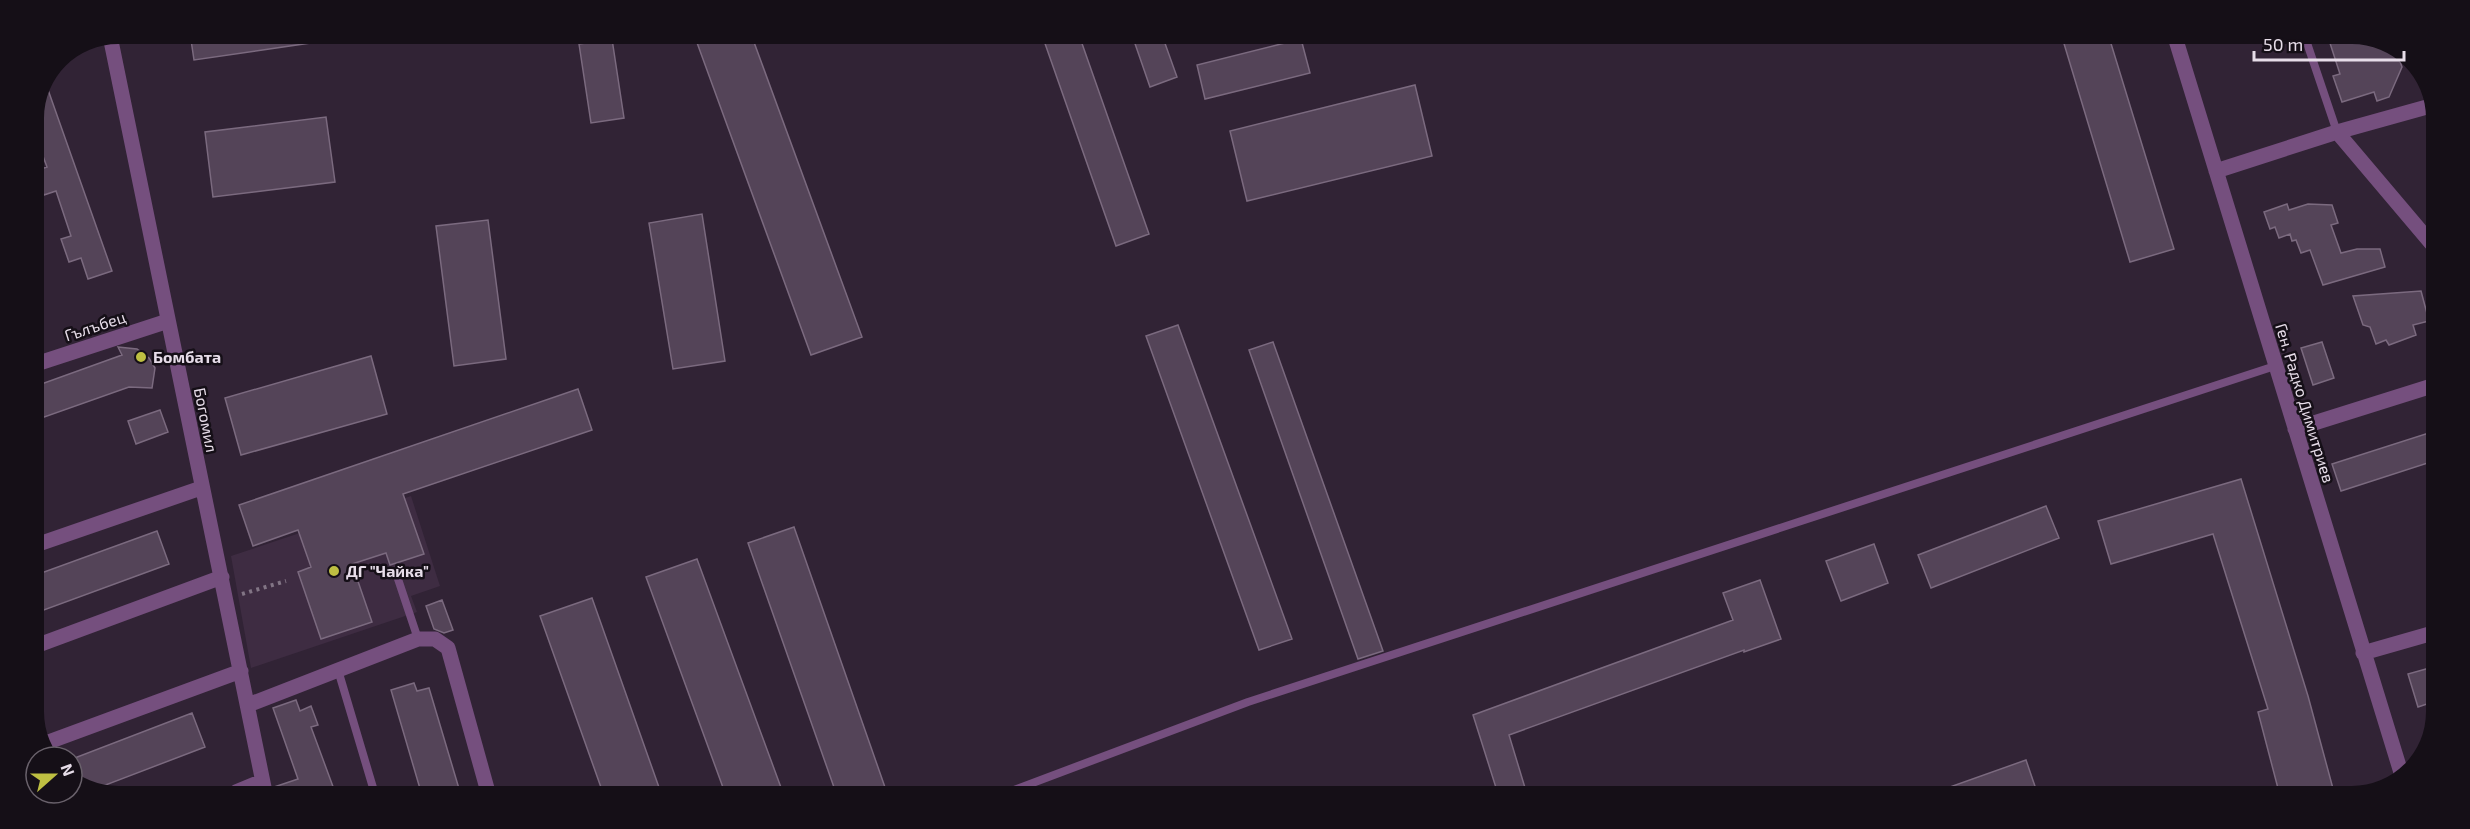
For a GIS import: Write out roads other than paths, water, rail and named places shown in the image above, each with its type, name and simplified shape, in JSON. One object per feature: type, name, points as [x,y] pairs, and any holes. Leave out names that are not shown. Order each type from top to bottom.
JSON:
[{"type":"street","name":"Ген. Радко Димитриев","points":[[2177,43],[2399,768]]},
{"type":"street","name":"Богомил","points":[[112,44],[201,488],[227,599],[263,786]]},
{"type":"street","points":[[2216,171],[2337,132],[2425,107]]},
{"type":"street","points":[[2337,132],[2426,237]]},
{"type":"street","name":"Гълъбец","points":[[44,361],[168,321]]},
{"type":"street","points":[[2295,429],[2426,388]]},
{"type":"street","points":[[44,542],[201,488]]},
{"type":"street","points":[[44,643],[222,577]]},
{"type":"street","points":[[2363,653],[2426,635]]},
{"type":"street","points":[[248,705],[418,639],[435,639],[448,648],[486,786]]},
{"type":"street","points":[[50,741],[241,671]]},
{"type":"lane","points":[[2307,43],[2337,132]]},
{"type":"lane","points":[[1025,786],[1248,702],[2275,366]]},
{"type":"lane","points":[[398,579],[418,639]]},
{"type":"lane","points":[[338,670],[373,786]]},
{"type":"place","name":"Бомбата","points":[[141,357]]},
{"type":"place","name":"ДГ \"Чайка\"","points":[[334,571]]}]
